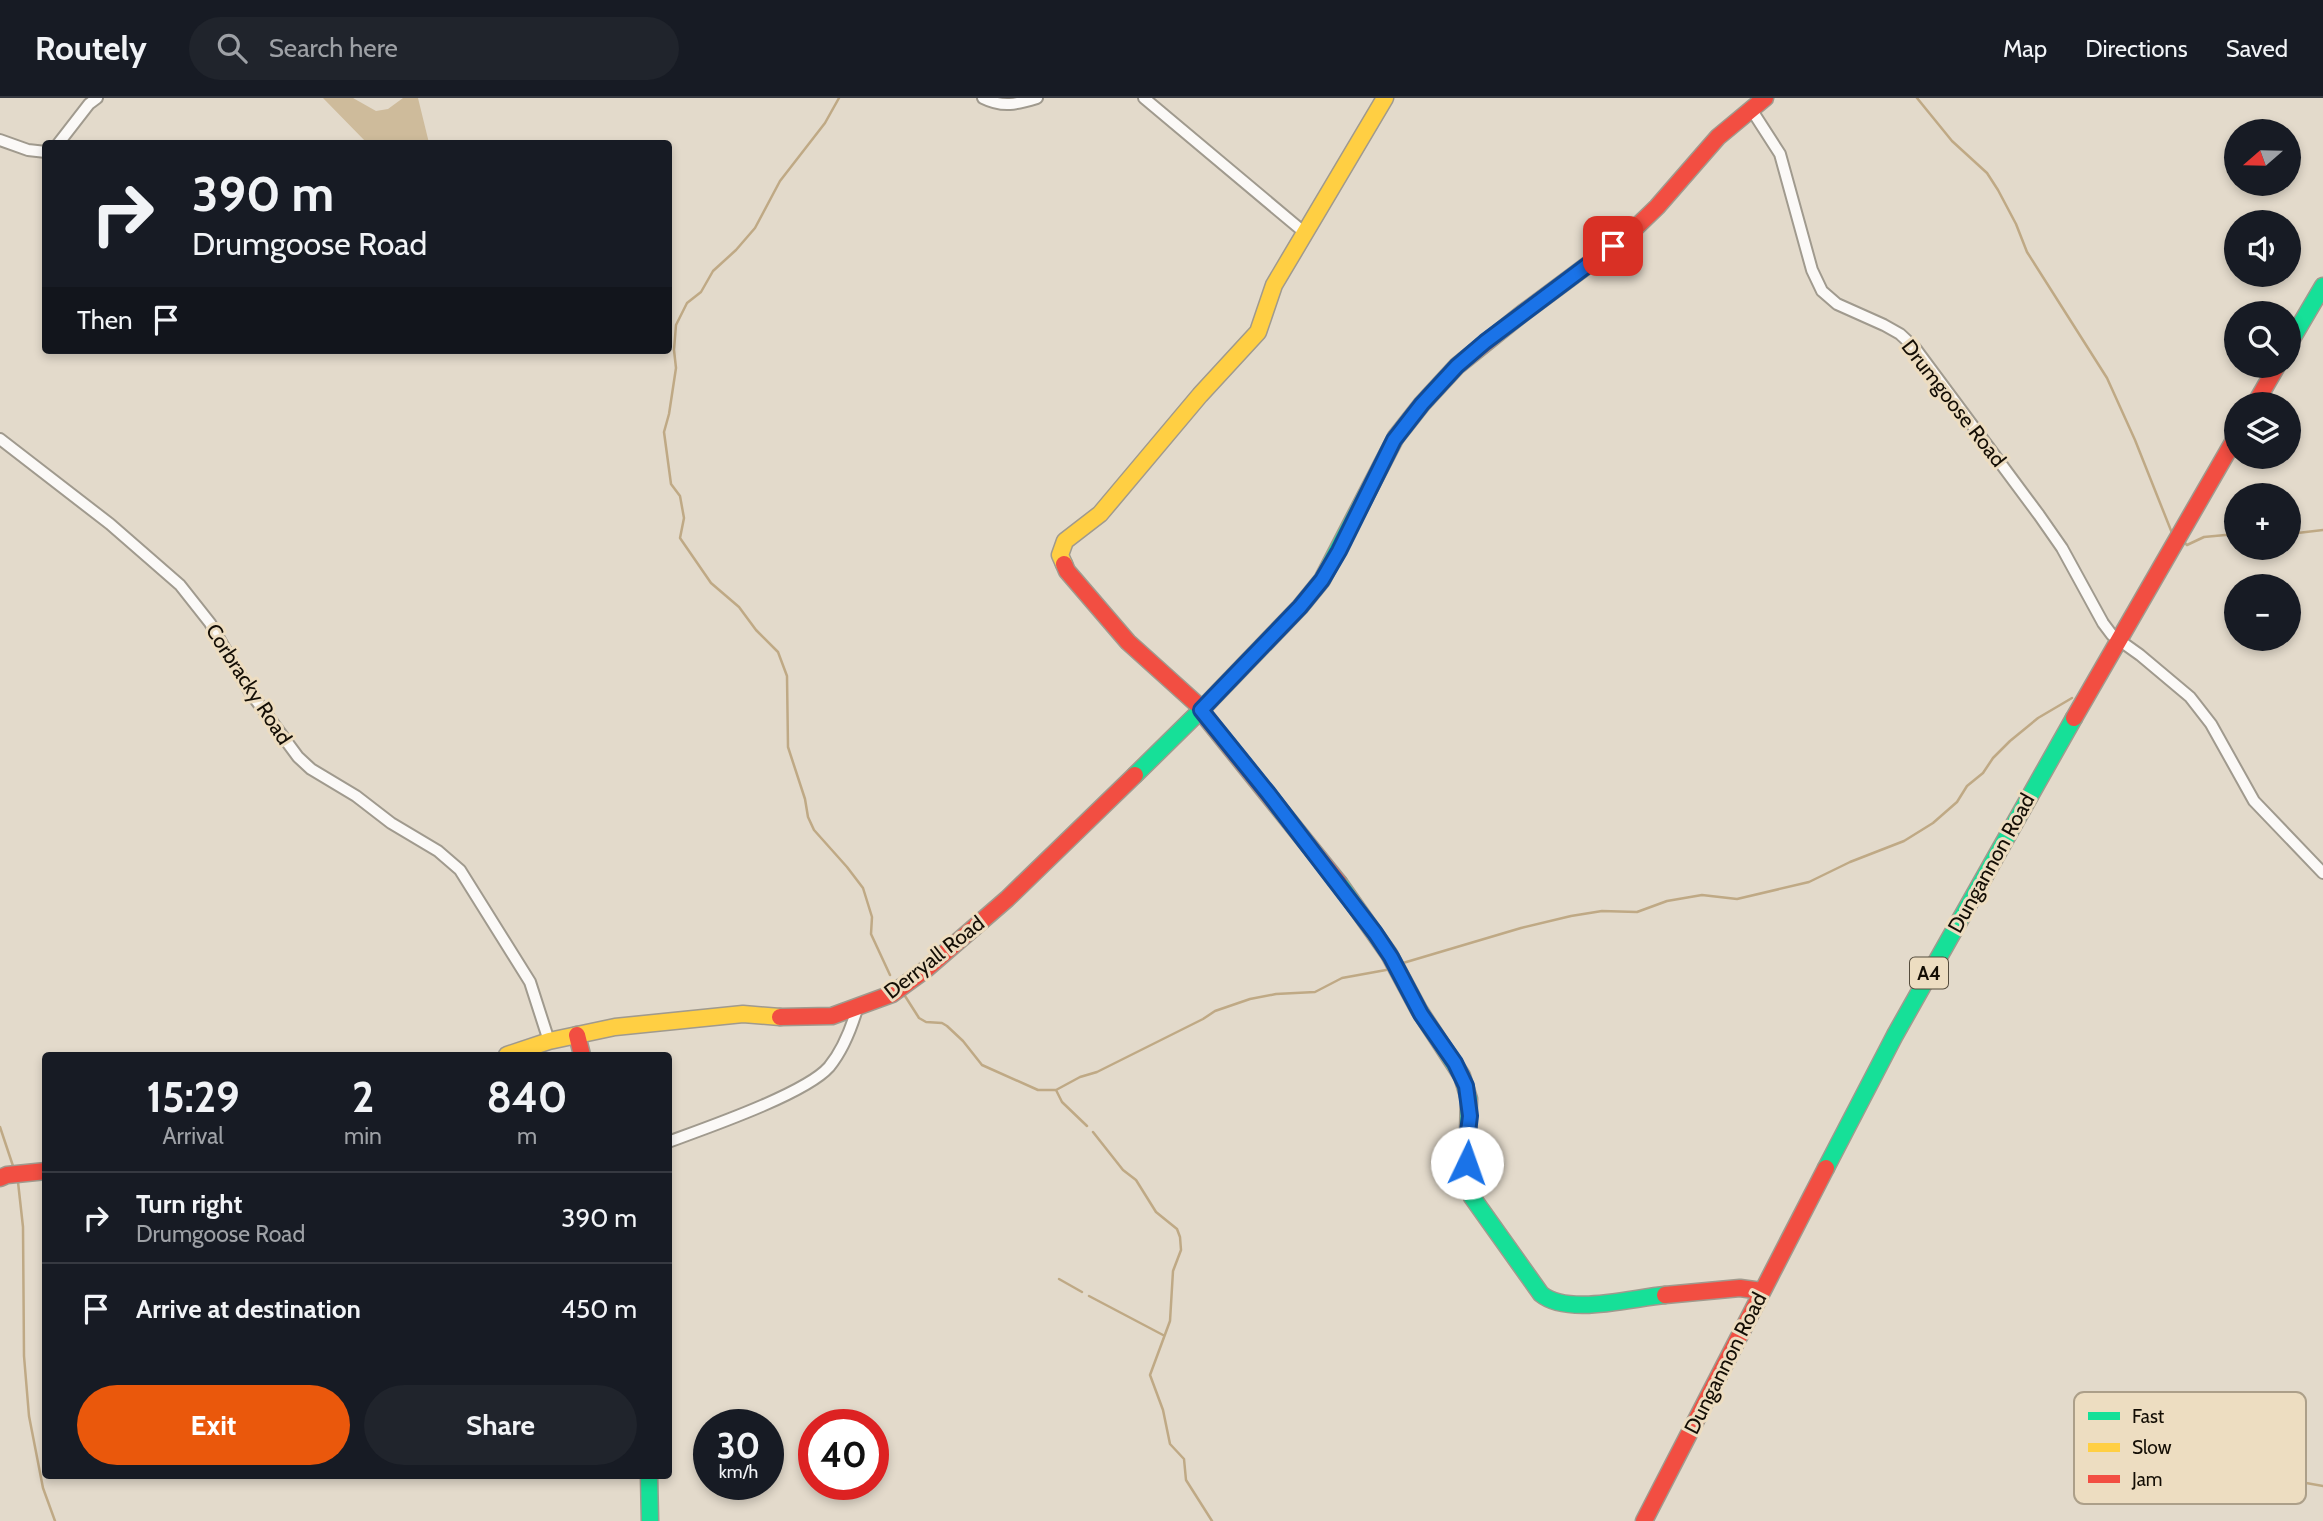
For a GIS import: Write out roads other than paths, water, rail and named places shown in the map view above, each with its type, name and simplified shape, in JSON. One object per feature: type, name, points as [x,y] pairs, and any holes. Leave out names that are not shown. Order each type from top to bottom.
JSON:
[{"type":"street","points":[[61,140],[89,104],[97,98]]},
{"type":"street","points":[[984,98],[1010,106],[1037,98]]},
{"type":"street","points":[[1144,98],[1305,233]]},
{"type":"street","points":[[1385,98],[1274,285],[1258,332],[1200,395],[1100,514],[1065,541],[1060,551],[1064,568],[1154,667],[1199,706],[1391,957],[1421,1014],[1455,1063],[1470,1099],[1466,1148],[1472,1197],[1541,1294],[1551,1302],[1573,1306],[1740,1288],[1762,1292]]},
{"type":"street","points":[[1201,710],[1300,607],[1322,580],[1394,440],[1457,366],[1628,234],[1657,207],[1718,137],[1765,98]]},
{"type":"street","name":"Drumgoose Road","points":[[1751,109],[1780,154],[1818,286],[1837,304],[1900,334],[1914,348],[2062,548],[2102,623],[2119,642],[2140,655],[2190,697],[2211,724],[2254,801],[2323,873]]},
{"type":"street","points":[[0,140],[28,150],[42,152]]},
{"type":"street","points":[[2301,324],[2323,286]]},
{"type":"street","name":"Corbracky Road","points":[[0,439],[110,524],[180,584],[210,624],[250,692],[298,757],[311,769],[438,851],[460,870],[530,982],[549,1041]]},
{"type":"street","name":"Dungannon Road","points":[[1644,1521],[1895,1035],[2224,458]]},
{"type":"street","name":"Derryall Road","points":[[516,1052],[549,1041],[615,1027],[743,1014],[821,1017],[857,1009],[892,994],[940,958],[1007,899],[1201,710]]},
{"type":"street","points":[[672,1140],[812,1081],[828,1067],[842,1046],[857,1009]]},
{"type":"street","points":[[577,1035],[581,1052]]},
{"type":"street","points":[[0,1178],[42,1171]]},
{"type":"street","points":[[649,1479],[650,1521]]},
{"type":"waterway","points":[[839,98],[825,123],[780,181],[755,228],[713,271],[701,292],[687,303],[676,325],[676,368],[664,432],[671,484],[680,496],[684,518],[680,538],[711,583],[739,607],[756,630],[778,652],[787,676],[788,747],[808,817],[814,830],[863,888],[872,917],[871,934],[890,975]]},
{"type":"waterway","points":[[1917,98],[1952,141],[1987,173],[1998,190],[2027,252],[2107,378],[2172,533]]},
{"type":"waterway","points":[[2301,533],[2323,530]]},
{"type":"waterway","points":[[2185,543],[2187,545],[2204,537],[2224,535]]},
{"type":"waterway","points":[[1403,963],[1571,916],[1602,911],[1637,912],[1667,901],[1702,895],[1737,899],[1809,882],[1850,862],[1904,841],[1933,823],[1957,802],[1967,786],[1983,773],[2010,741],[2038,718],[2072,698]]},
{"type":"waterway","points":[[1056,1090],[1080,1077],[1097,1072],[1215,1011],[1250,999],[1276,994],[1315,992],[1342,978],[1386,970]]},
{"type":"waterway","points":[[905,996],[919,1018],[947,1026],[982,1065],[1038,1090],[1056,1090],[1062,1102],[1087,1126]]},
{"type":"waterway","points":[[0,1127],[13,1166]]},
{"type":"waterway","points":[[1093,1132],[1123,1170],[1136,1180],[1156,1212],[1177,1229],[1180,1237],[1181,1250],[1173,1271],[1170,1321],[1150,1375],[1163,1410],[1170,1444],[1184,1459],[1186,1480],[1212,1521]]},
{"type":"waterway","points":[[18,1182],[23,1227],[24,1356],[29,1416],[43,1488],[55,1521]]},
{"type":"waterway","points":[[1059,1279],[1082,1292]]},
{"type":"waterway","points":[[1089,1296],[1163,1335]]},
{"type":"waterway","points":[[2306,1483],[2323,1486]]}]
